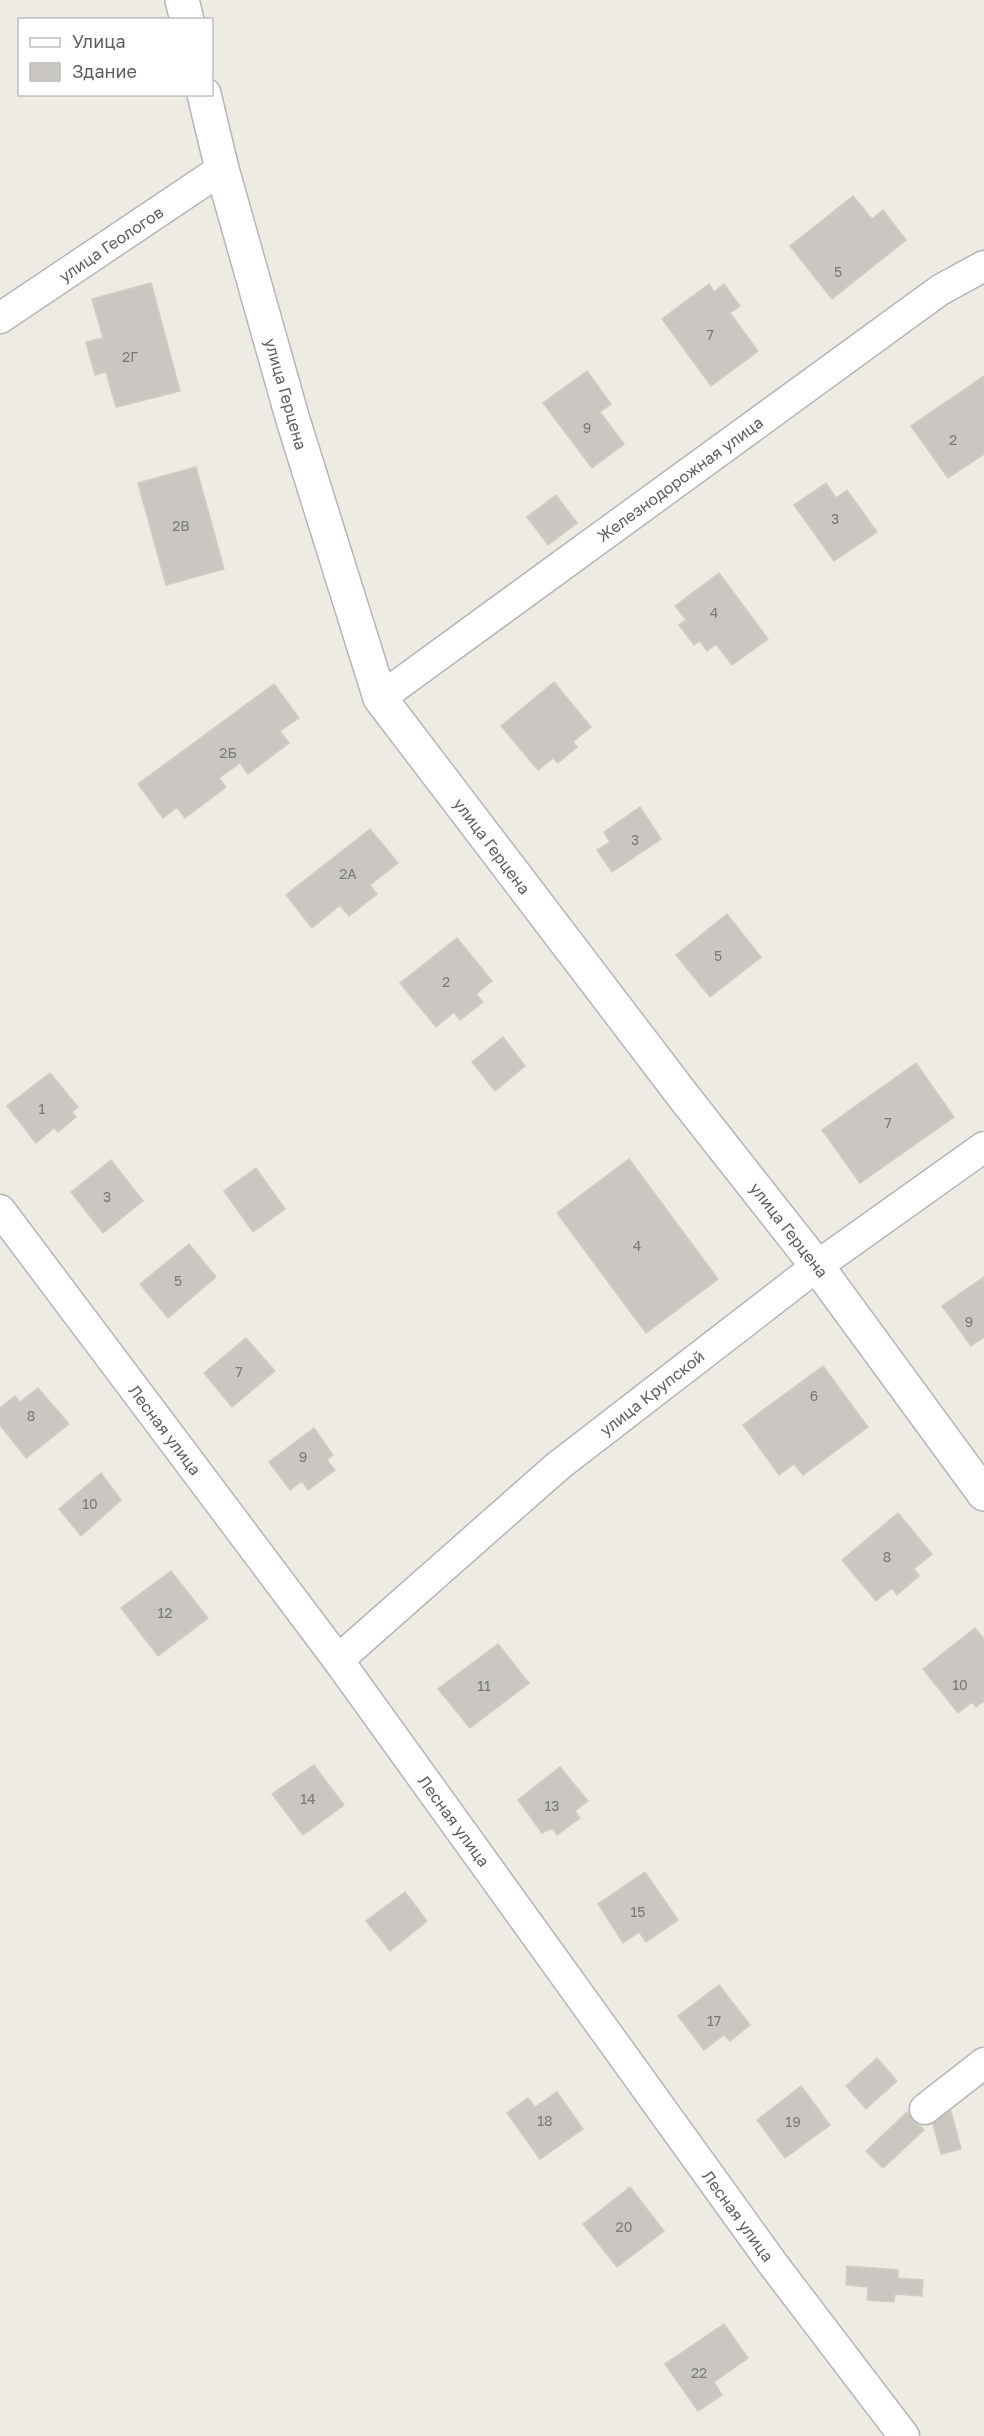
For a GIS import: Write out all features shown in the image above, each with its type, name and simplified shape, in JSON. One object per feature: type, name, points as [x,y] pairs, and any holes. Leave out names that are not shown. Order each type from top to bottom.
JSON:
[{"type":"street","points":[[182,0],[186,18]]},
{"type":"street","name":"улица Герцена","points":[[204,96],[222,169],[293,420],[380,698],[684,1097],[817,1266],[984,1494]]},
{"type":"street","name":"улица Геологов","points":[[0,318],[222,169]]},
{"type":"street","name":"Железнодорожная улица","points":[[380,698],[940,290],[984,266]]},
{"type":"street","name":"улица Крупской","points":[[338,1660],[558,1466],[817,1266],[984,1147]]},
{"type":"street","name":"Лесная улица","points":[[0,1210],[338,1660],[773,2264],[904,2436]]},
{"type":"street","points":[[925,2109],[984,2063]]},
{"type":"building","points":[[853,196],[872,219],[883,210],[906,240],[832,299],[790,246]]},
{"type":"building","points":[[151,283],[180,391],[116,407],[106,372],[95,375],[86,342],[103,338],[92,299]]},
{"type":"building","points":[[709,284],[714,292],[724,284],[740,306],[730,313],[758,351],[711,386],[662,319]]},
{"type":"building","points":[[587,371],[611,404],[600,412],[624,444],[592,468],[543,403]]},
{"type":"building","points":[[984,376],[984,454],[948,478],[911,426]]},
{"type":"building","points":[[196,467],[224,569],[166,585],[138,483]]},
{"type":"building","points":[[826,483],[836,498],[847,490],[877,532],[834,561],[794,505]]},
{"type":"building","points":[[556,495],[577,523],[548,545],[527,517]]},
{"type":"building","points":[[719,573],[768,639],[732,665],[716,644],[707,651],[700,641],[694,645],[679,625],[686,620],[675,606]]},
{"type":"building","points":[[554,682],[591,727],[573,742],[577,747],[558,763],[553,758],[538,770],[501,726]]},
{"type":"building","points":[[274,684],[299,718],[280,731],[289,743],[248,774],[240,763],[219,778],[226,787],[185,818],[177,807],[163,818],[138,784]]},
{"type":"building","points":[[640,807],[661,839],[612,872],[597,850],[610,842],[604,832]]},
{"type":"building","points":[[370,829],[398,863],[370,885],[377,894],[349,916],[340,905],[312,928],[286,895]]},
{"type":"building","points":[[727,914],[761,957],[710,997],[676,955]]},
{"type":"building","points":[[457,938],[492,981],[476,994],[483,1002],[460,1020],[454,1012],[436,1027],[400,983]]},
{"type":"building","points":[[503,1037],[525,1066],[495,1091],[472,1062]]},
{"type":"building","points":[[916,1063],[954,1117],[860,1183],[822,1130]]},
{"type":"building","points":[[50,1073],[78,1107],[72,1112],[76,1117],[58,1132],[54,1128],[36,1143],[7,1106]]},
{"type":"building","points":[[629,1159],[718,1279],[646,1333],[557,1213]]},
{"type":"building","points":[[111,1160],[143,1201],[103,1233],[71,1192]]},
{"type":"building","points":[[256,1168],[285,1209],[253,1232],[224,1191]]},
{"type":"building","points":[[189,1244],[216,1277],[168,1318],[140,1284]]},
{"type":"building","points":[[984,1277],[984,1337],[971,1346],[942,1306]]},
{"type":"building","points":[[246,1338],[275,1371],[232,1407],[204,1373]]},
{"type":"building","points":[[823,1366],[868,1427],[803,1475],[794,1464],[779,1475],[743,1425]]},
{"type":"building","points":[[38,1388],[69,1424],[26,1458],[0,1425],[0,1408],[15,1396],[20,1402]]},
{"type":"building","points":[[314,1428],[333,1455],[327,1460],[335,1470],[308,1490],[302,1481],[290,1490],[269,1462]]},
{"type":"building","points":[[101,1473],[121,1500],[81,1536],[59,1509]]},
{"type":"building","points":[[898,1513],[932,1554],[914,1569],[919,1576],[897,1595],[892,1588],[876,1601],[842,1560]]},
{"type":"building","points":[[171,1571],[208,1618],[158,1656],[121,1608]]},
{"type":"building","points":[[975,1628],[984,1639],[984,1701],[976,1707],[972,1702],[958,1713],[923,1669]]},
{"type":"building","points":[[498,1644],[529,1683],[470,1728],[438,1689]]},
{"type":"building","points":[[314,1765],[344,1805],[303,1835],[272,1794]]},
{"type":"building","points":[[560,1767],[588,1801],[575,1811],[580,1818],[557,1835],[552,1828],[542,1833],[518,1800]]},
{"type":"building","points":[[645,1872],[678,1920],[646,1942],[639,1932],[623,1943],[598,1904]]},
{"type":"building","points":[[405,1892],[427,1921],[390,1951],[366,1921]]},
{"type":"building","points":[[719,1985],[750,2025],[730,2041],[724,2035],[704,2050],[678,2016]]},
{"type":"building","points":[[877,2058],[897,2081],[866,2109],[846,2086]]},
{"type":"building","points":[[801,2086],[830,2125],[785,2158],[757,2120]]},
{"type":"building","points":[[557,2092],[583,2129],[540,2159],[507,2113],[528,2098],[535,2107]]},
{"type":"building","points":[[951,2111],[961,2149],[941,2154],[931,2117]]},
{"type":"building","points":[[907,2112],[924,2130],[883,2168],[866,2151]]},
{"type":"building","points":[[630,2187],[664,2231],[617,2267],[583,2224]]},
{"type":"building","points":[[847,2266],[898,2270],[898,2278],[923,2280],[922,2296],[895,2294],[894,2302],[867,2300],[868,2287],[846,2285]]},
{"type":"building","points":[[724,2324],[748,2358],[714,2382],[722,2395],[698,2411],[665,2364]]}]
